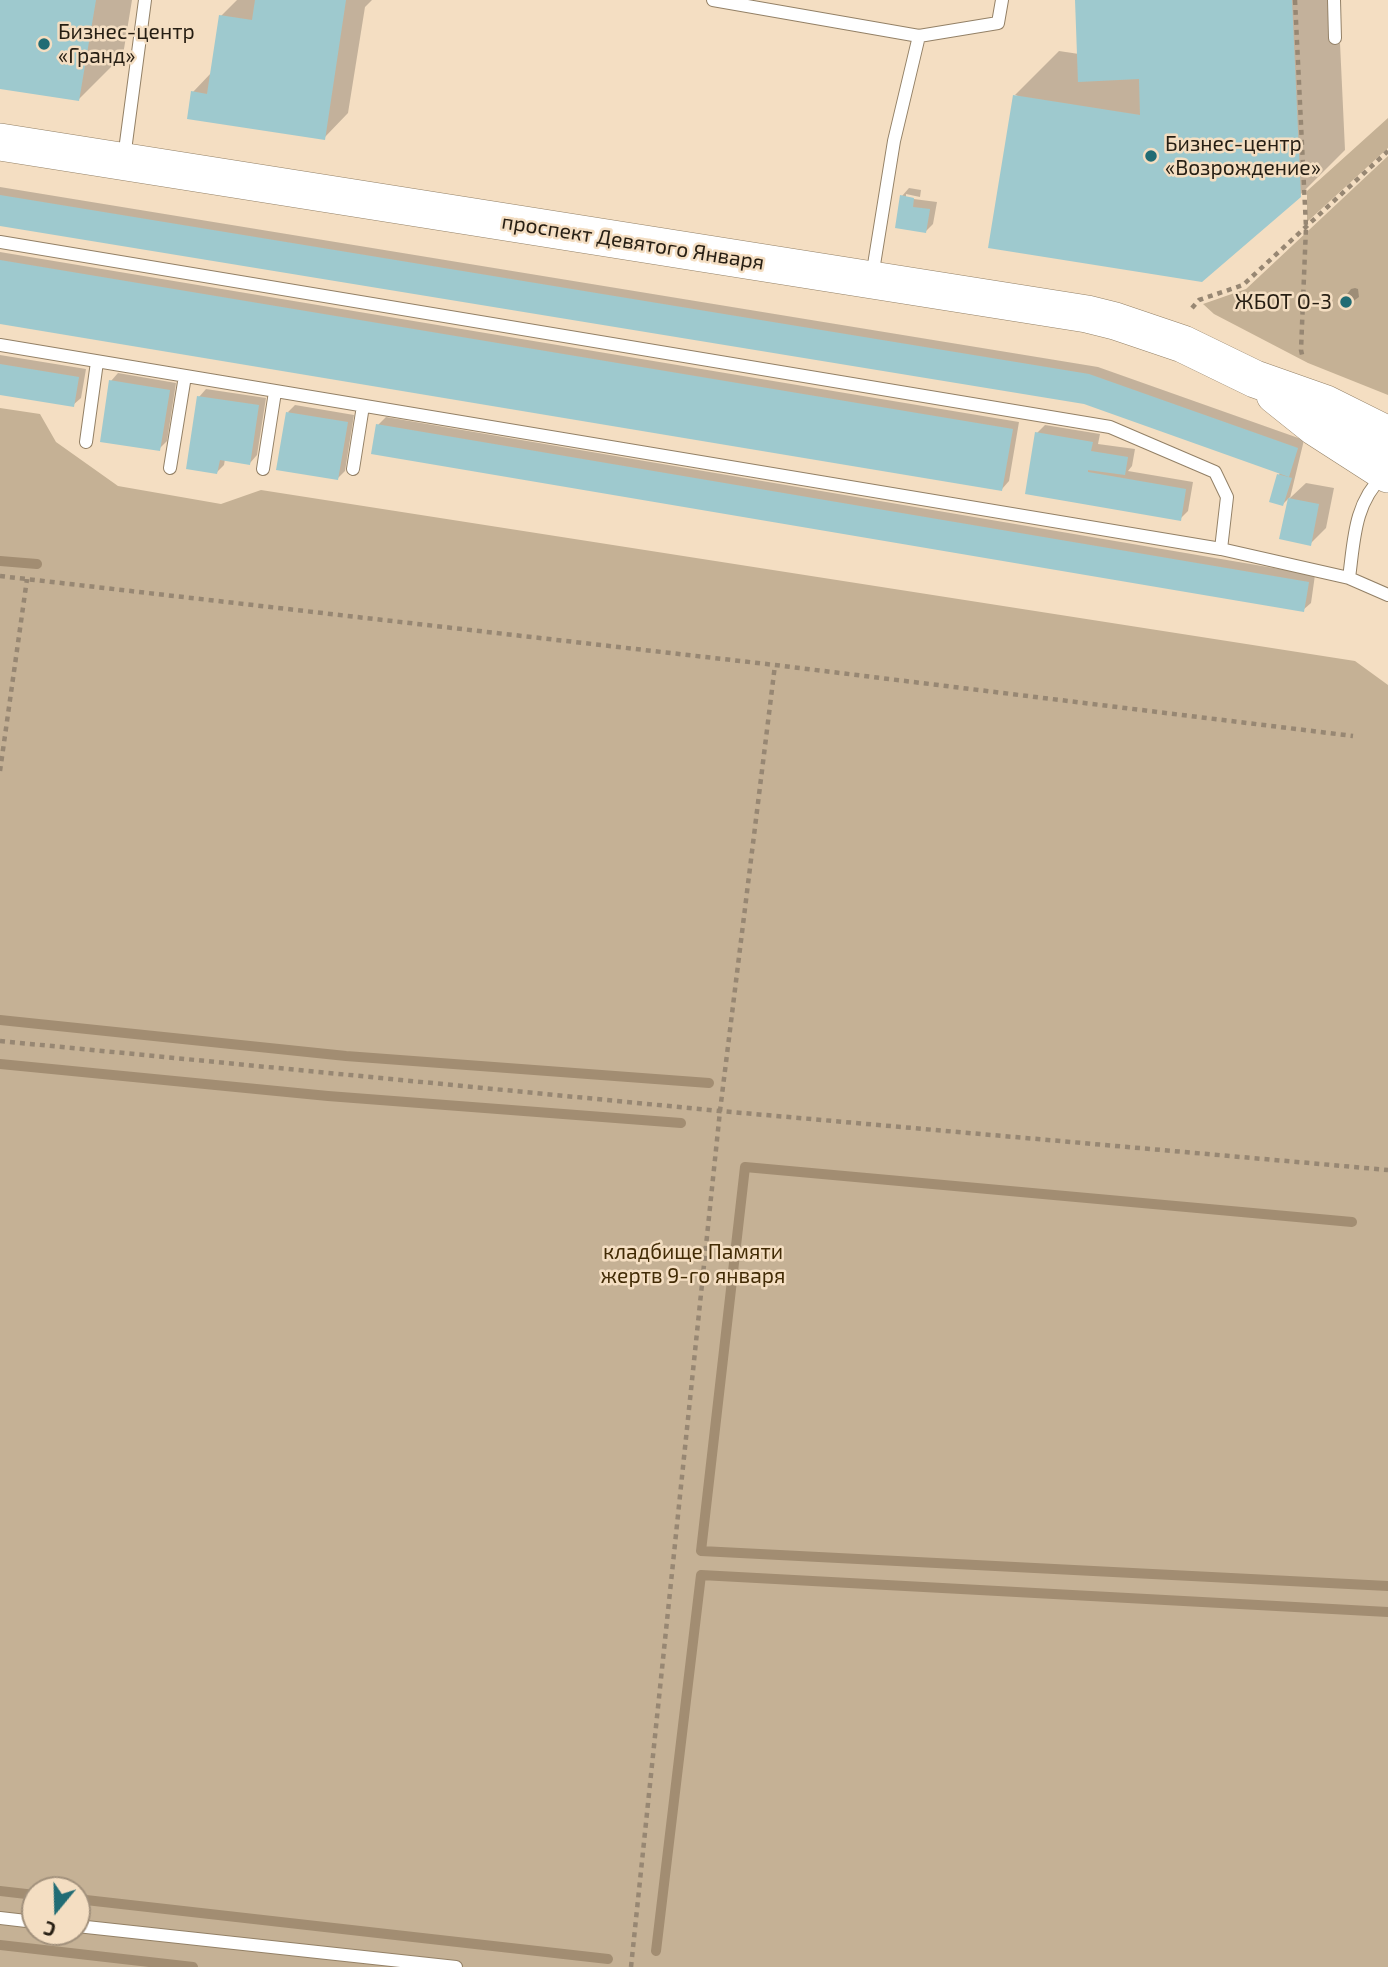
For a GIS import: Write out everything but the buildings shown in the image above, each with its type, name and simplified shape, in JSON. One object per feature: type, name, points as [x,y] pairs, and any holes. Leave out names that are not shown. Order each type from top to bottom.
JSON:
[{"type":"street","name":"проспект Девятого Января","points":[[0,142],[1064,310],[1115,321],[1183,344],[1255,379],[1326,404],[1388,435]]},
{"type":"street","name":"проспект Девятого Января","points":[[1255,379],[1315,427],[1387,472]]},
{"type":"lane","points":[[123,162],[145,0]]},
{"type":"lane","points":[[713,0],[919,36],[998,23],[1002,0]]},
{"type":"lane","points":[[1334,0],[1335,38]]},
{"type":"lane","points":[[871,280],[894,141],[919,36]]},
{"type":"lane","points":[[0,242],[1110,427],[1215,472],[1227,497],[1221,549]]},
{"type":"lane","points":[[0,345],[1221,549],[1349,579],[1388,595]]},
{"type":"lane","points":[[86,442],[97,362]]},
{"type":"lane","points":[[170,468],[185,376]]},
{"type":"lane","points":[[263,468],[275,391]]},
{"type":"lane","points":[[352,469],[363,406]]},
{"type":"lane","points":[[1349,579],[1358,514],[1371,486],[1387,472]]},
{"type":"lane","points":[[0,1918],[21,1920]]},
{"type":"lane","points":[[91,1928],[456,1967]]},
{"type":"path","points":[[1295,0],[1306,227],[1301,350],[1307,368]]},
{"type":"path","points":[[1192,308],[1199,300],[1243,285],[1388,151]]},
{"type":"path","points":[[0,576],[775,665],[1353,736]]},
{"type":"path","points":[[0,771],[27,579]]},
{"type":"path","points":[[631,1967],[720,1111],[775,665]]},
{"type":"path","points":[[0,1041],[720,1111],[1388,1170]]},
{"type":"green space","points":[[1388,118],[1388,148],[1307,222],[1307,191]]},
{"type":"green space","points":[[1388,156],[1388,395],[1308,363],[1214,314],[1203,304],[1246,289]]},
{"type":"green space","name":"кладбище Памяти жертв 9-го января","points":[[0,408],[40,414],[56,442],[118,486],[221,504],[261,490],[1355,661],[1388,685],[1388,1967],[0,1967]]},
{"type":"waterway","points":[[0,561],[37,564]]},
{"type":"waterway","points":[[0,1020],[346,1056],[709,1083]]},
{"type":"waterway","points":[[0,1064],[328,1096],[681,1123]]},
{"type":"waterway","points":[[1352,1222],[745,1167],[701,1551],[1388,1586]]},
{"type":"waterway","points":[[656,1951],[701,1575],[1388,1612]]},
{"type":"waterway","points":[[0,1891],[21,1893]]},
{"type":"waterway","points":[[91,1901],[608,1959]]},
{"type":"waterway","points":[[0,1945],[193,1967]]},
{"type":"place","name":"Бизнес-центр «Гранд»","points":[[44,44]]},
{"type":"place","name":"Бизнес-центр «Возрождение»","points":[[1151,156]]},
{"type":"place","name":"ЖБОТ О-3","points":[[1346,302]]}]
